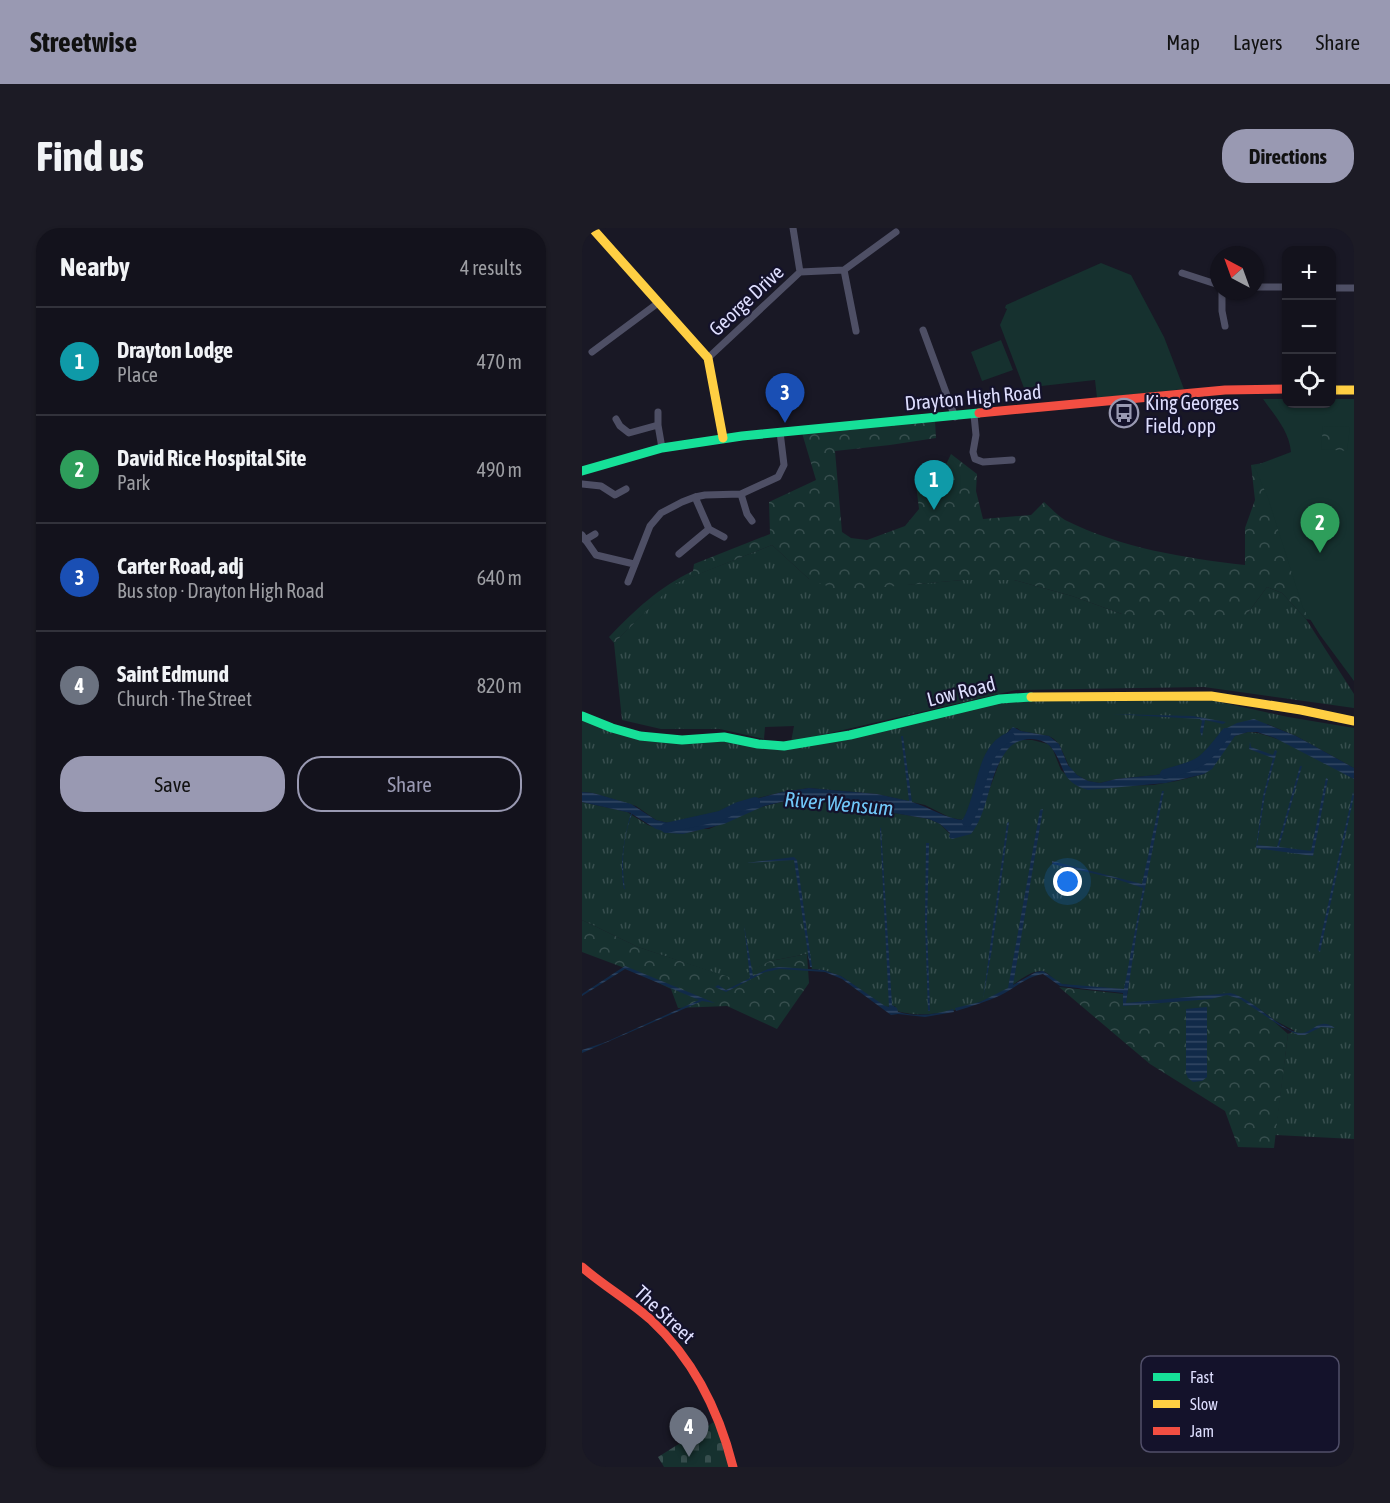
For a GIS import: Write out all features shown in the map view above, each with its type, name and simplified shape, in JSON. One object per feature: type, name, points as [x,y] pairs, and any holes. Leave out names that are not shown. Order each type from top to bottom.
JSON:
[{"type":"street","points":[[592,228],[708,358],[723,438]]},
{"type":"street","name":"George Drive","points":[[708,358],[800,272],[793,228]]},
{"type":"street","points":[[800,272],[844,270],[896,232]]},
{"type":"street","points":[[844,270],[856,331]]},
{"type":"street","points":[[1186,272],[1210,281]]},
{"type":"street","points":[[1264,287],[1282,287]]},
{"type":"street","points":[[1336,288],[1354,288]]},
{"type":"street","points":[[1222,300],[1222,324]]},
{"type":"street","points":[[592,352],[658,303]]},
{"type":"street","points":[[923,330],[955,417]]},
{"type":"street","name":"Drayton High Road","points":[[582,471],[663,448],[723,438],[1225,390],[1282,389]]},
{"type":"street","points":[[1336,390],[1354,390]]},
{"type":"street","points":[[658,412],[663,448]]},
{"type":"street","points":[[974,415],[976,435],[973,452],[975,459],[982,462],[1008,463]]},
{"type":"street","points":[[616,420],[629,432],[658,424]]},
{"type":"street","points":[[628,582],[650,526],[674,506],[705,495],[741,494],[778,477],[784,465],[780,432]]},
{"type":"street","points":[[582,484],[601,486],[615,495],[627,489]]},
{"type":"street","points":[[741,494],[752,521]]},
{"type":"street","points":[[695,497],[709,529],[724,537]]},
{"type":"street","points":[[679,554],[709,529]]},
{"type":"street","points":[[595,534],[583,538],[596,555],[634,564]]},
{"type":"street","points":[[698,539],[704,545]]},
{"type":"street","name":"Low Road","points":[[582,716],[640,736],[682,740],[724,737],[758,744],[784,746],[850,735],[992,701],[1019,697],[1211,696],[1354,721]]},
{"type":"street","name":"The Street","points":[[582,1267],[597,1281],[651,1320],[686,1358],[718,1414],[733,1467]]},
{"type":"green space","points":[[1101,263],[1131,275],[1164,337],[1184,389],[1097,398],[1095,380],[1024,388],[1000,325],[1007,309],[1006,305]]},
{"type":"green space","points":[[1001,340],[1013,370],[982,381],[971,352]]},
{"type":"green space","points":[[1263,399],[1282,399],[1282,408],[1336,408],[1336,399],[1354,399],[1354,681],[1303,608],[1268,498],[1254,466],[1291,452],[1290,444],[1277,418]],"holes":[[[1323,426],[1350,427],[1347,451],[1321,449]]]},
{"type":"green space","points":[[1336,403],[1354,403],[1354,627],[1306,619],[1282,593],[1267,587],[1247,614],[1223,619],[1176,619],[1122,614],[1072,596],[1014,580],[963,580],[840,591],[809,579],[772,545],[674,584],[614,643],[609,637],[648,600],[669,584],[693,571],[694,564],[770,534],[769,502],[816,480],[802,433],[935,421],[936,438],[835,451],[842,532],[851,538],[867,540],[905,526],[919,509],[915,476],[943,471],[951,454],[977,474],[976,491],[983,519],[1031,515],[1044,502],[1065,520],[1130,545],[1199,559],[1245,565],[1245,528],[1255,500],[1251,465],[1300,457],[1287,408],[1336,408]]},
{"type":"green space","points":[[772,545],[809,579],[904,585],[963,580],[1014,580],[1072,596],[1122,614],[1247,614],[1267,587],[1282,593],[1306,619],[1354,694],[1354,708],[1204,687],[1016,690],[791,742],[794,726],[765,727],[764,739],[720,729],[661,729],[622,720],[614,643],[673,584]]},
{"type":"green space","points":[[1042,699],[1215,701],[1354,728],[1354,768],[1296,736],[1267,724],[1222,735],[1213,755],[1204,764],[1156,775],[1100,783],[1088,781],[1077,775],[1070,768],[1059,744],[1054,739],[1017,728],[1010,729],[998,745],[975,807],[964,820],[951,818],[925,805],[877,794],[809,788],[758,798],[718,817],[677,825],[656,820],[636,806],[582,792],[582,719],[641,738],[721,741],[776,750],[996,703]]},
{"type":"green space","points":[[1248,732],[1287,743],[1354,779],[1354,1139],[1275,1135],[1288,1034],[1295,1031],[1274,1020],[1252,1003],[1126,1004],[1128,990],[1063,984],[1040,971],[1026,976],[992,997],[966,1007],[938,1013],[910,1014],[897,1011],[895,1006],[885,1007],[841,976],[812,969],[807,954],[770,961],[736,980],[638,947],[582,920],[582,802],[627,812],[648,825],[669,833],[709,829],[757,808],[799,798],[841,800],[888,812],[929,819],[940,824],[950,834],[977,823],[1001,758],[1018,740],[1032,740],[1048,744],[1061,770],[1079,787],[1153,785],[1204,774],[1235,736]]},
{"type":"green space","points":[[582,920],[638,947],[735,979],[770,961],[807,954],[809,983],[777,1029],[727,1006],[678,1008],[671,989],[638,973],[582,952]]},
{"type":"green space","points":[[1059,987],[1143,996],[1241,992],[1288,1034],[1274,1148],[1238,1147],[1225,1111],[1150,1064]]},
{"type":"green space","points":[[717,1420],[729,1467],[664,1467],[658,1457]]},
{"type":"water","points":[[1112,714],[1193,716],[1226,722],[1223,724],[1205,720],[1202,737],[1200,719]]},
{"type":"water","points":[[1254,719],[1296,736],[1354,768],[1354,779],[1275,738],[1257,732],[1248,732],[1235,736],[1212,769],[1204,774],[1166,783],[1088,790],[1068,779],[1049,745],[1037,740],[1024,740],[1012,745],[1001,759],[982,815],[971,834],[952,839],[949,837],[950,833],[940,824],[929,819],[888,812],[841,800],[818,798],[799,798],[764,806],[724,824],[683,834],[656,829],[632,814],[624,851],[625,889],[623,880],[622,861],[624,841],[631,813],[582,802],[582,792],[593,793],[631,804],[656,820],[677,825],[718,817],[752,800],[809,788],[877,794],[909,801],[901,736],[903,736],[912,802],[964,820],[975,808],[992,754],[1013,727],[1021,731],[1049,736],[1059,744],[1068,765],[1077,775],[1088,781],[1100,783],[1156,775],[1204,764],[1213,755],[1227,728]]},
{"type":"water","points":[[1250,742],[1251,747],[1273,755],[1275,750],[1277,751],[1265,795],[1257,845],[1277,847],[1300,766],[1302,766],[1279,847],[1311,851],[1326,778],[1328,779],[1313,856],[1256,848],[1263,796],[1273,758],[1249,749]]},
{"type":"water","points":[[1162,791],[1164,791],[1138,924],[1126,1003],[1230,993],[1248,1001],[1293,1031],[1305,1032],[1320,1024],[1335,1028],[1321,1027],[1305,1035],[1298,1035],[1279,1025],[1240,999],[1227,995],[1211,999],[1123,1006],[1123,993],[1060,986],[1043,974],[979,1004],[956,1011],[955,1008],[980,1002],[1008,988],[1040,810],[1043,809],[1013,985],[1036,972],[1043,971],[1062,984],[1124,989],[1143,888],[1113,878],[1052,864],[1052,861],[1142,884]]},
{"type":"water","points":[[1353,792],[1354,796],[1320,952],[1318,950]]},
{"type":"water","points":[[1009,822],[992,949],[983,999],[1007,823]]},
{"type":"water","points":[[880,828],[892,1005],[897,1008],[898,1012],[919,1015],[953,1009],[954,1012],[925,1017],[891,1015],[842,979],[825,972],[780,969],[765,972],[726,992],[715,987],[718,985],[726,990],[750,978],[744,925],[753,976],[779,967],[823,970],[841,976],[889,1007]]},
{"type":"water","points":[[926,843],[929,843],[927,925],[930,1011],[928,1011],[925,924]]},
{"type":"water","points":[[794,857],[797,860],[812,967],[810,967],[794,860],[746,863]]},
{"type":"water","points":[[625,966],[715,1003],[702,1001],[582,1053],[582,1050],[606,1042],[699,1000],[625,969],[582,996]]},
{"type":"water","points":[[1207,1007],[1207,1077],[1202,1081],[1193,1082],[1186,1073],[1186,1009]]},
{"type":"waterway","name":"River Wensum","points":[[1165,774],[1187,768],[1201,761],[1226,733]]},
{"type":"waterway","name":"River Wensum","points":[[967,822],[987,762],[1000,743],[1010,737]]},
{"type":"waterway","name":"River Wensum","points":[[666,828],[720,816],[755,802]]},
{"type":"traffic: fast","points":[[582,471],[662,448],[742,436],[979,413]]},
{"type":"traffic: fast","points":[[582,716],[640,736],[682,740],[724,737],[758,744],[784,746],[850,735],[1000,699],[1031,697]]},
{"type":"traffic: slow","points":[[592,228],[708,358],[723,438]]},
{"type":"traffic: slow","points":[[1336,390],[1354,390]]},
{"type":"traffic: slow","points":[[1031,697],[1211,696],[1354,721]]},
{"type":"traffic: jam","points":[[979,413],[1225,390],[1282,389]]},
{"type":"traffic: jam","points":[[582,1267],[651,1320],[680,1352],[712,1406],[733,1467]]},
{"type":"place","name":"King Georges Field, opp","points":[[1124,413]]},
{"type":"place","name":"Carter Road, adj","points":[[785,423]]},
{"type":"place","name":"Drayton Lodge","points":[[934,510]]},
{"type":"place","name":"David Rice Hospital Site","points":[[1320,553]]},
{"type":"place","name":"Saint Edmund","points":[[689,1457]]}]
